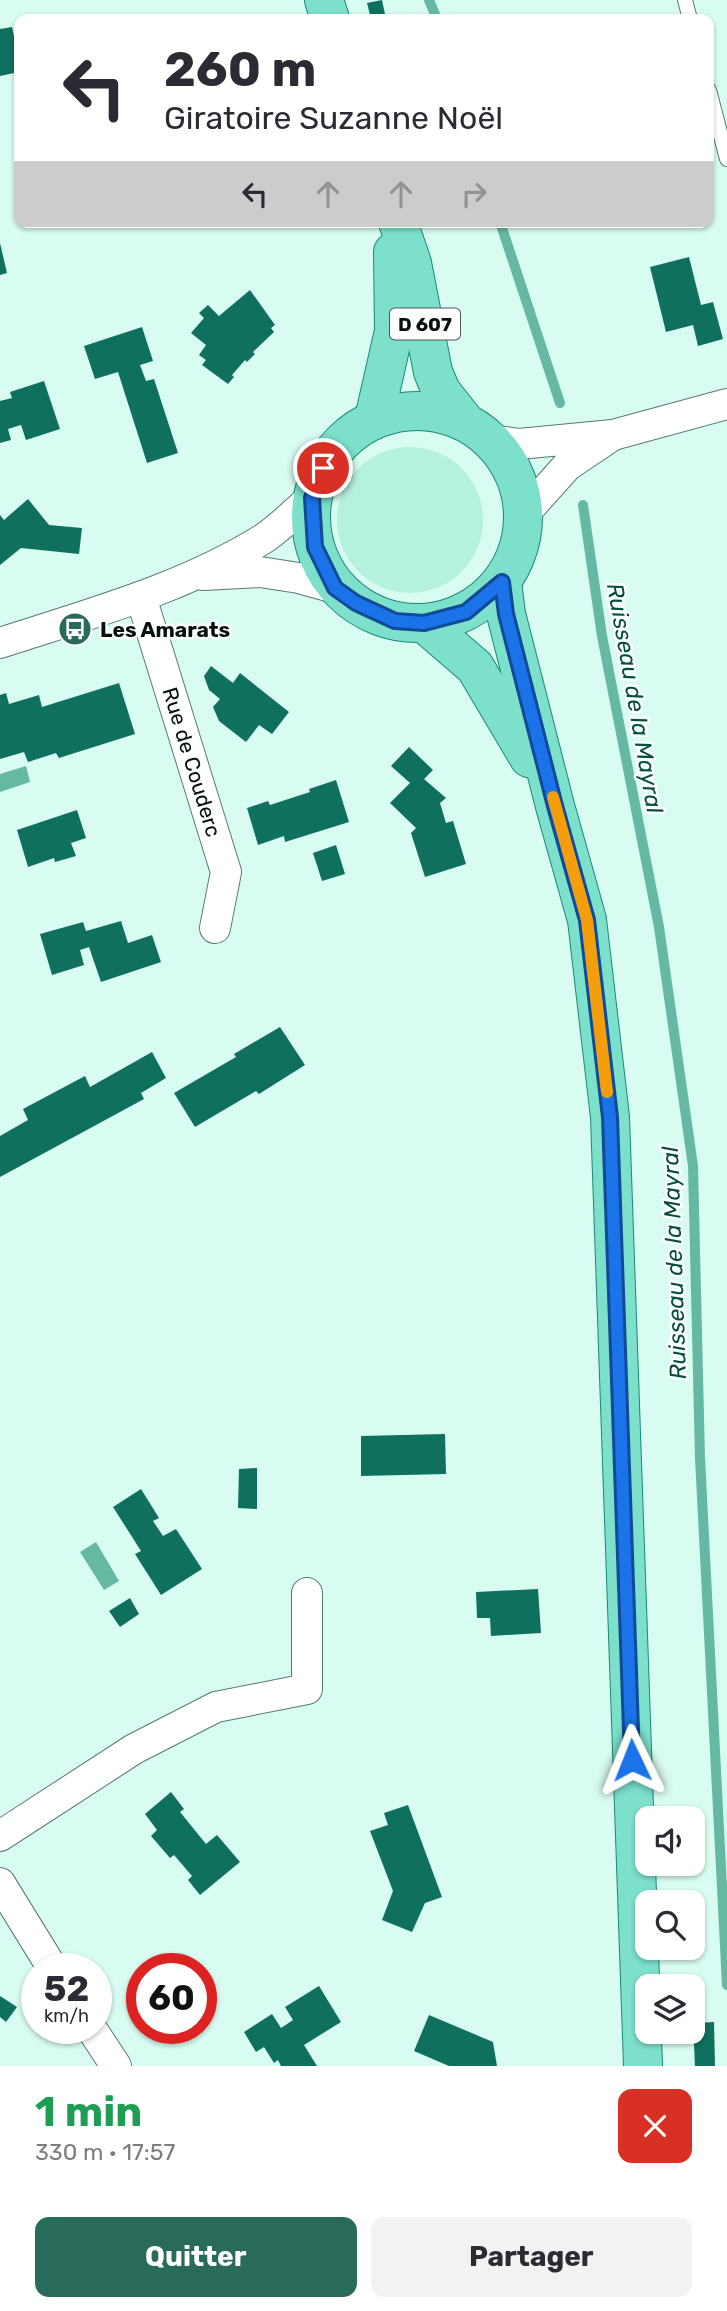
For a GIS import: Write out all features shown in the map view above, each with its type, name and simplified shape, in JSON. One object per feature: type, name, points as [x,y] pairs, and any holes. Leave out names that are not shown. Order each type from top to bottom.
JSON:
[{"type":"main road","name":"D 607","points":[[374,419],[394,331],[394,259],[390,228]]},
{"type":"main road","name":"D 607","points":[[400,228],[412,263],[433,372],[441,391],[477,430]]},
{"type":"main road","points":[[420,410],[477,430],[517,477],[525,513],[519,552],[502,582],[466,612],[424,623],[395,621],[356,603],[335,588],[315,547],[312,498],[323,468],[349,434],[374,419],[420,410]]},
{"type":"main road","points":[[502,582],[506,614],[587,920],[610,1117],[640,1974]]},
{"type":"main road","points":[[424,623],[475,667],[513,727],[555,806]]},
{"type":"main road","points":[[635,2066],[636,2044]]},
{"type":"main road","points":[[642,2044],[643,2066]]},
{"type":"street","points":[[477,430],[519,444],[613,435],[727,404]]},
{"type":"street","points":[[525,513],[567,466],[613,435]]},
{"type":"street","points":[[0,643],[141,597],[195,575],[265,538],[312,498]]},
{"type":"street","points":[[195,575],[260,572],[299,578],[335,588]]},
{"type":"street","name":"Rue de Couderc","points":[[141,597],[226,872],[215,928]]},
{"type":"street","points":[[0,1836],[134,1749],[216,1707],[307,1689],[307,1593]]},
{"type":"street","points":[[0,1883],[43,1953]]},
{"type":"street","points":[[102,2044],[116,2066]]},
{"type":"lane","points":[[714,109],[727,159]]},
{"type":"shaded area","points":[[410,447],[438,453],[462,468],[477,492],[483,520],[477,548],[462,572],[438,587],[410,593],[382,587],[358,572],[343,548],[337,520],[343,492],[358,468],[382,453]]},
{"type":"shaded area","points":[[26,766],[30,782],[0,792],[0,774]]},
{"type":"shaded area","points":[[96,1542],[119,1581],[104,1590],[80,1552]]},
{"type":"building","points":[[382,0],[385,14],[370,14],[367,3]]},
{"type":"building","points":[[12,27],[14,73],[0,76],[0,29]]},
{"type":"building","points":[[0,243],[7,273],[0,275]]},
{"type":"building","points":[[689,257],[701,305],[713,302],[723,339],[698,346],[693,325],[666,332],[650,267]]},
{"type":"building","points":[[250,290],[275,325],[271,328],[274,332],[253,352],[255,354],[247,362],[245,360],[228,384],[202,365],[206,360],[199,355],[206,345],[191,333],[204,318],[199,313],[208,305],[219,316]]},
{"type":"building","points":[[142,327],[153,361],[140,365],[146,381],[154,379],[178,453],[147,463],[118,372],[95,379],[84,346]]},
{"type":"building","points":[[44,381],[60,429],[26,440],[21,425],[8,429],[11,440],[0,443],[0,401],[12,398],[10,392]]},
{"type":"building","points":[[28,499],[49,525],[82,528],[79,554],[21,548],[0,565],[0,515],[4,520]]},
{"type":"building","points":[[211,666],[233,683],[240,673],[289,712],[272,734],[259,725],[246,742],[219,721],[213,707],[220,699],[209,690],[204,676]]},
{"type":"building","points":[[119,683],[135,734],[59,758],[56,753],[28,762],[24,752],[0,759],[0,695],[6,693],[9,704],[39,695],[42,707]]},
{"type":"building","points":[[409,747],[433,770],[424,779],[446,798],[440,803],[446,823],[453,821],[466,864],[425,877],[411,833],[416,828],[390,803],[410,783],[391,766]]},
{"type":"building","points":[[336,780],[349,822],[285,842],[284,836],[258,845],[247,808],[268,801],[270,805]]},
{"type":"building","points":[[77,810],[86,838],[71,843],[76,856],[55,862],[54,858],[28,867],[17,830]]},
{"type":"building","points":[[336,845],[345,874],[322,881],[313,853]]},
{"type":"building","points":[[121,921],[128,943],[152,935],[161,962],[101,982],[89,947],[80,950],[84,965],[52,975],[40,934],[83,922],[86,931]]},
{"type":"building","points":[[280,1027],[305,1065],[259,1094],[256,1091],[195,1127],[174,1093],[236,1057],[234,1054]]},
{"type":"building","points":[[152,1052],[166,1078],[141,1093],[144,1099],[0,1177],[0,1136],[28,1120],[23,1109],[85,1076],[90,1087]]},
{"type":"building","points":[[445,1434],[446,1474],[361,1476],[361,1436]]},
{"type":"building","points":[[257,1468],[257,1509],[238,1508],[239,1469]]},
{"type":"building","points":[[141,1489],[159,1518],[153,1521],[163,1536],[176,1529],[202,1569],[161,1595],[135,1554],[141,1551],[113,1507]]},
{"type":"building","points":[[538,1589],[541,1633],[491,1636],[490,1618],[477,1618],[476,1592]]},
{"type":"building","points":[[130,1598],[139,1614],[120,1627],[109,1611]]},
{"type":"building","points":[[171,1792],[184,1809],[180,1812],[206,1844],[217,1835],[240,1862],[200,1895],[188,1880],[192,1876],[174,1855],[170,1858],[151,1836],[157,1830],[145,1814]]},
{"type":"building","points":[[408,1805],[442,1897],[425,1903],[412,1932],[382,1920],[393,1891],[370,1831],[388,1825],[384,1813]]},
{"type":"building","points":[[319,1986],[341,2022],[304,2045],[317,2066],[281,2066],[278,2060],[274,2063],[264,2047],[256,2052],[244,2032],[272,2014],[281,2028],[293,2020],[285,2007]]},
{"type":"building","points":[[0,1996],[17,2007],[6,2022],[0,2017]]},
{"type":"building","points":[[429,2015],[493,2042],[497,2066],[449,2066],[414,2051]]},
{"type":"building","points":[[705,2022],[714,2022],[715,2066],[695,2066],[694,2044],[705,2044]]},
{"type":"waterway","name":"Ruisseau de la Mayral","points":[[429,0],[435,14]]},
{"type":"waterway","name":"Ruisseau de la Mayral","points":[[502,228],[560,403]]},
{"type":"waterway","name":"Ruisseau de la Mayral","points":[[583,505],[602,636],[659,927],[693,1166],[700,1458],[727,1985]]},
{"type":"slow traffic","points":[[553,797],[587,920],[607,1092]]},
{"type":"place","name":"Les Amarats","points":[[75,629]]},
{"type":"route","points":[[323,468],[312,498],[315,547],[335,588],[356,603],[395,621],[424,623],[466,612],[502,582],[506,614],[587,920],[610,1117],[632,1760]]}]
